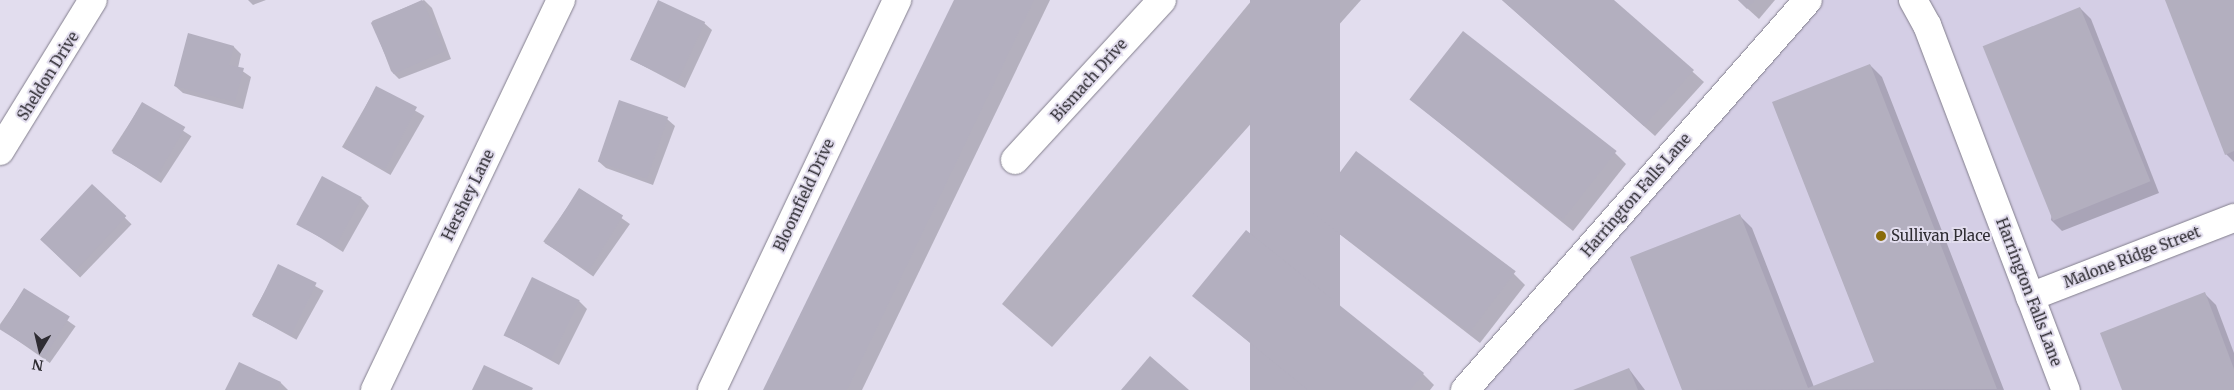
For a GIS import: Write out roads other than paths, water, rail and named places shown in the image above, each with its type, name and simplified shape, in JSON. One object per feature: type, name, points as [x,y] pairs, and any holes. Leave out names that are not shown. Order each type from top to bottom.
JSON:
[{"type":"street","name":"Sheldon Drive","points":[[0,151],[93,0]]},
{"type":"street","name":"Hershey Lane","points":[[374,390],[561,0]]},
{"type":"street","name":"Bloomfield Drive","points":[[712,390],[896,0]]},
{"type":"street","name":"Bismach Drive","points":[[1016,160],[1162,0]]},
{"type":"street","name":"Harrington Falls Lane","points":[[1465,390],[1808,0]]},
{"type":"street","name":"Harrington Falls Lane","points":[[1913,0],[1927,25],[2066,390]]},
{"type":"street","name":"Malone Ridge Street","points":[[2030,297],[2234,218]]},
{"type":"place","name":"Sullivan Place","points":[[1881,236]]}]
